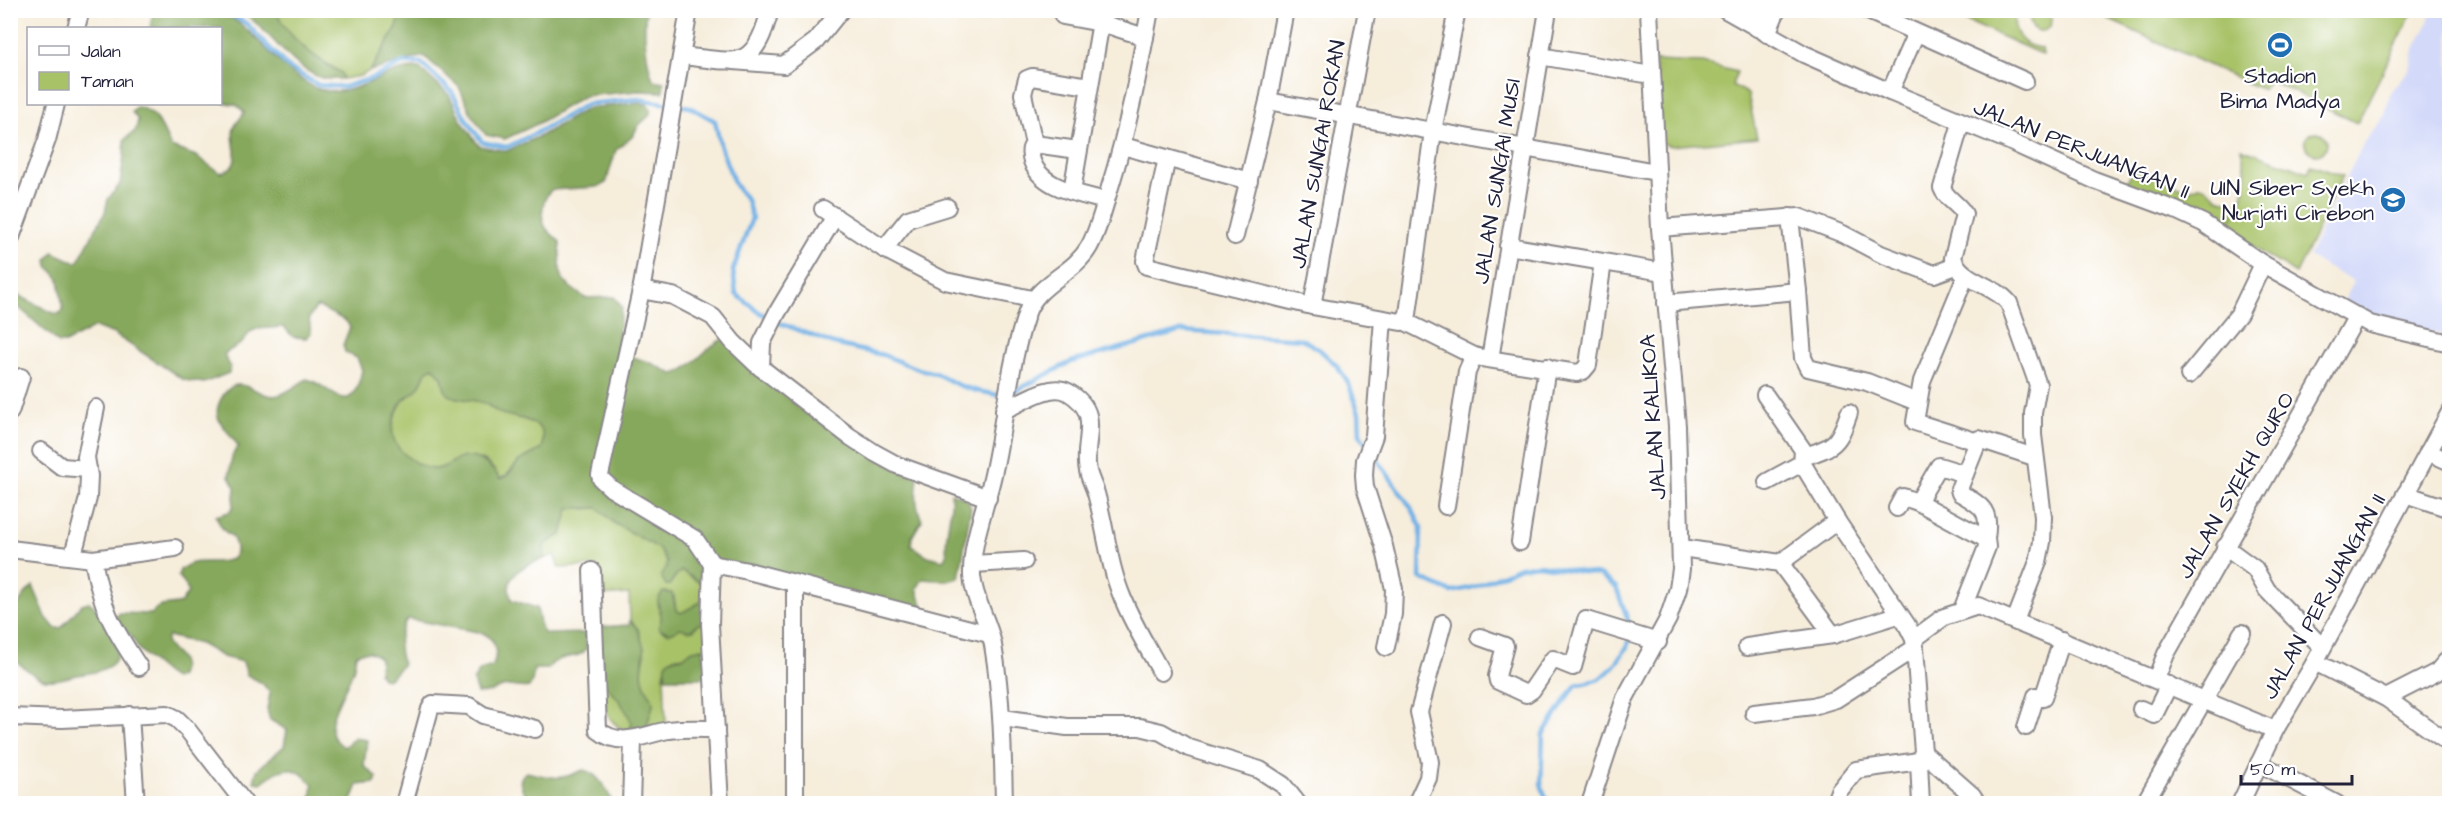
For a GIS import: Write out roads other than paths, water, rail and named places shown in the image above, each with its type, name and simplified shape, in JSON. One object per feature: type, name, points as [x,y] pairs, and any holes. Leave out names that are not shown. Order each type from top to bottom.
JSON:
[{"type":"street","points":[[76,27],[81,10]]},
{"type":"street","points":[[689,10],[642,286],[602,462],[601,479],[612,489],[695,539],[712,564],[710,624],[720,804]]},
{"type":"street","points":[[734,61],[745,59],[755,51],[765,32],[770,10]]},
{"type":"street","points":[[682,56],[783,65],[816,41],[841,10]]},
{"type":"street","points":[[1004,804],[1002,718],[995,658],[974,589],[975,542],[988,498],[1011,372],[1026,314],[1032,299],[1081,260],[1093,240],[1123,146],[1150,10]]},
{"type":"street","points":[[1235,236],[1268,101],[1286,10]]},
{"type":"street","name":"JALAN SUNGAI ROKAN","points":[[1312,306],[1367,10]]},
{"type":"street","points":[[1404,321],[1407,314],[1433,131],[1457,10]]},
{"type":"street","name":"JALAN SUNGAI MUSI","points":[[1446,506],[1467,372],[1482,358],[1508,246],[1548,10]]},
{"type":"street","name":"JALAN KALIKOA","points":[[1590,804],[1625,698],[1658,642],[1678,589],[1682,548],[1677,426],[1656,172],[1649,10]]},
{"type":"street","name":"JALAN PERJUANGAN II","points":[[1726,10],[1804,54],[1961,123],[2002,138],[2094,180],[2175,210],[2203,223],[2263,264],[2370,324],[2450,343]]},
{"type":"street","points":[[1762,31],[1764,10]]},
{"type":"street","points":[[1762,31],[1777,10]]},
{"type":"street","points":[[1866,10],[2025,81]]},
{"type":"street","points":[[1064,16],[1102,17],[1145,37]]},
{"type":"street","points":[[1072,191],[1102,17]]},
{"type":"street","points":[[1890,92],[1916,33]]},
{"type":"street","points":[[1540,56],[1651,75]]},
{"type":"street","points":[[1089,86],[1032,77],[1027,79],[1023,94],[1034,144],[1030,151],[1033,165],[1046,180],[1106,201]]},
{"type":"street","points":[[1268,101],[1656,172]]},
{"type":"street","points":[[10,240],[47,140],[56,105]]},
{"type":"street","points":[[1961,123],[1941,188],[1965,214],[1954,249],[1961,270],[1922,381],[1915,422],[1978,442]]},
{"type":"street","points":[[1034,144],[1078,150]]},
{"type":"street","points":[[1123,146],[1249,181]]},
{"type":"street","points":[[1167,158],[1145,261],[1147,266],[1312,306],[1404,321],[1482,358],[1547,367],[1576,374],[1587,367],[1603,262]]},
{"type":"street","points":[[884,249],[908,219],[946,207]]},
{"type":"street","points":[[760,368],[762,343],[829,212],[884,249],[945,281],[1032,299]]},
{"type":"street","points":[[1790,217],[1803,358],[1808,368],[1867,382],[1917,402]]},
{"type":"street","points":[[1660,228],[1799,217],[1843,234],[1881,254],[1934,274],[1961,270],[2003,295],[2015,316],[2038,385],[2033,413],[2034,458],[2043,517],[2038,562],[2015,621]]},
{"type":"street","points":[[1508,246],[1663,272]]},
{"type":"street","points":[[2189,375],[2239,314],[2263,264]]},
{"type":"street","points":[[642,286],[646,291],[673,296],[705,311],[760,368],[875,453],[897,465],[988,498]]},
{"type":"street","points":[[1666,303],[1798,291]]},
{"type":"street","name":"JALAN SYEKH QURO","points":[[2141,709],[2154,715],[2163,682],[2166,654],[2357,316]]},
{"type":"street","points":[[1383,319],[1374,436],[1365,460],[1365,487],[1384,546],[1394,589],[1393,614],[1386,647]]},
{"type":"street","points":[[1520,542],[1547,367]]},
{"type":"street","points":[[10,412],[21,377]]},
{"type":"street","points":[[1005,405],[1046,392],[1062,390],[1076,398],[1090,420],[1088,470],[1097,496],[1115,580],[1123,601],[1161,672]]},
{"type":"street","points":[[1766,395],[1803,450],[1803,460],[1837,521],[1915,643],[1921,804]]},
{"type":"street","points":[[73,555],[88,498],[86,457],[96,408]]},
{"type":"street","points":[[1767,482],[1834,444],[1842,432],[1849,412]]},
{"type":"street","name":"JALAN PERJUANGAN II","points":[[2240,804],[2275,730],[2319,655],[2450,412]]},
{"type":"street","points":[[1962,610],[1987,547],[1989,522],[1986,511],[1981,505],[1960,493],[1959,489],[1978,442],[1983,438],[2034,458]]},
{"type":"street","points":[[41,451],[62,467],[88,469]]},
{"type":"street","points":[[2428,452],[2450,462]]},
{"type":"street","points":[[1918,502],[1939,466],[1965,474]]},
{"type":"street","points":[[2405,494],[2450,509]]},
{"type":"street","points":[[1897,508],[1903,497],[1918,502],[1986,539]]},
{"type":"street","points":[[1780,563],[1837,521]]},
{"type":"street","points":[[2225,547],[2255,569],[2267,590],[2319,655],[2450,744]]},
{"type":"street","points":[[10,549],[93,559],[175,548]]},
{"type":"street","points":[[1682,548],[1780,563],[1833,635]]},
{"type":"street","points":[[93,559],[106,614],[113,629],[139,667]]},
{"type":"street","points":[[973,564],[1024,561]]},
{"type":"street","points":[[712,564],[989,634]]},
{"type":"street","points":[[592,571],[598,730],[606,737],[633,740],[670,730],[716,729]]},
{"type":"street","points":[[795,584],[795,804]]},
{"type":"street","points":[[1754,713],[1813,706],[1836,699],[1915,643],[1944,617],[1978,606],[2275,730]]},
{"type":"street","points":[[1747,647],[1833,635],[1898,615]]},
{"type":"street","points":[[1480,637],[1504,646],[1497,676],[1498,681],[1526,694],[1533,690],[1553,659],[1573,667],[1586,620],[1622,633],[1658,642]]},
{"type":"street","points":[[1416,804],[1428,778],[1430,762],[1419,711],[1443,623]]},
{"type":"street","points":[[2144,804],[2242,633]]},
{"type":"street","points":[[2026,727],[2036,696],[2043,698],[2062,640]]},
{"type":"street","points":[[2385,698],[2437,672],[2450,657]]},
{"type":"street","points":[[404,804],[433,704],[469,706],[483,715],[535,729]]},
{"type":"street","points":[[10,717],[62,719],[167,714],[177,719],[245,804]]},
{"type":"street","points":[[130,715],[136,804]]},
{"type":"street","points":[[1002,718],[1067,728],[1140,727],[1161,732],[1189,748],[1260,770],[1283,785],[1298,804]]},
{"type":"street","points":[[631,804],[633,740]]},
{"type":"street","points":[[1834,804],[1850,775],[1859,769],[1921,757],[1972,795],[1978,804]]},
{"type":"street","points":[[2259,763],[2337,804]]},
{"type":"waterway","points":[[225,10],[247,24],[288,67],[318,85],[344,87],[373,78],[403,63],[421,63],[452,92],[482,142],[507,147],[587,104],[638,99],[669,104]]},
{"type":"waterway","points":[[677,105],[690,107],[715,121],[721,148],[735,185],[747,200],[752,218],[733,270],[736,294],[770,318]]},
{"type":"waterway","points":[[777,322],[834,344],[883,355],[935,373],[958,385],[977,391],[1005,394]]},
{"type":"waterway","points":[[1013,392],[1071,362],[1182,331],[1302,339],[1320,350],[1337,366],[1348,382],[1359,413],[1360,434],[1366,443]]},
{"type":"waterway","points":[[1372,452],[1412,509],[1421,527],[1420,578],[1451,592],[1474,587],[1520,567],[1539,565],[1599,575],[1616,587],[1631,629]]},
{"type":"waterway","points":[[1548,804],[1541,784],[1543,734],[1576,685],[1597,680],[1603,676],[1623,654],[1630,637]]},
{"type":"place","name":"Stadion Bima Madya","points":[[2280,45]]},
{"type":"place","name":"UIN Siber Syekh Nurjati Cirebon","points":[[2393,200]]}]
